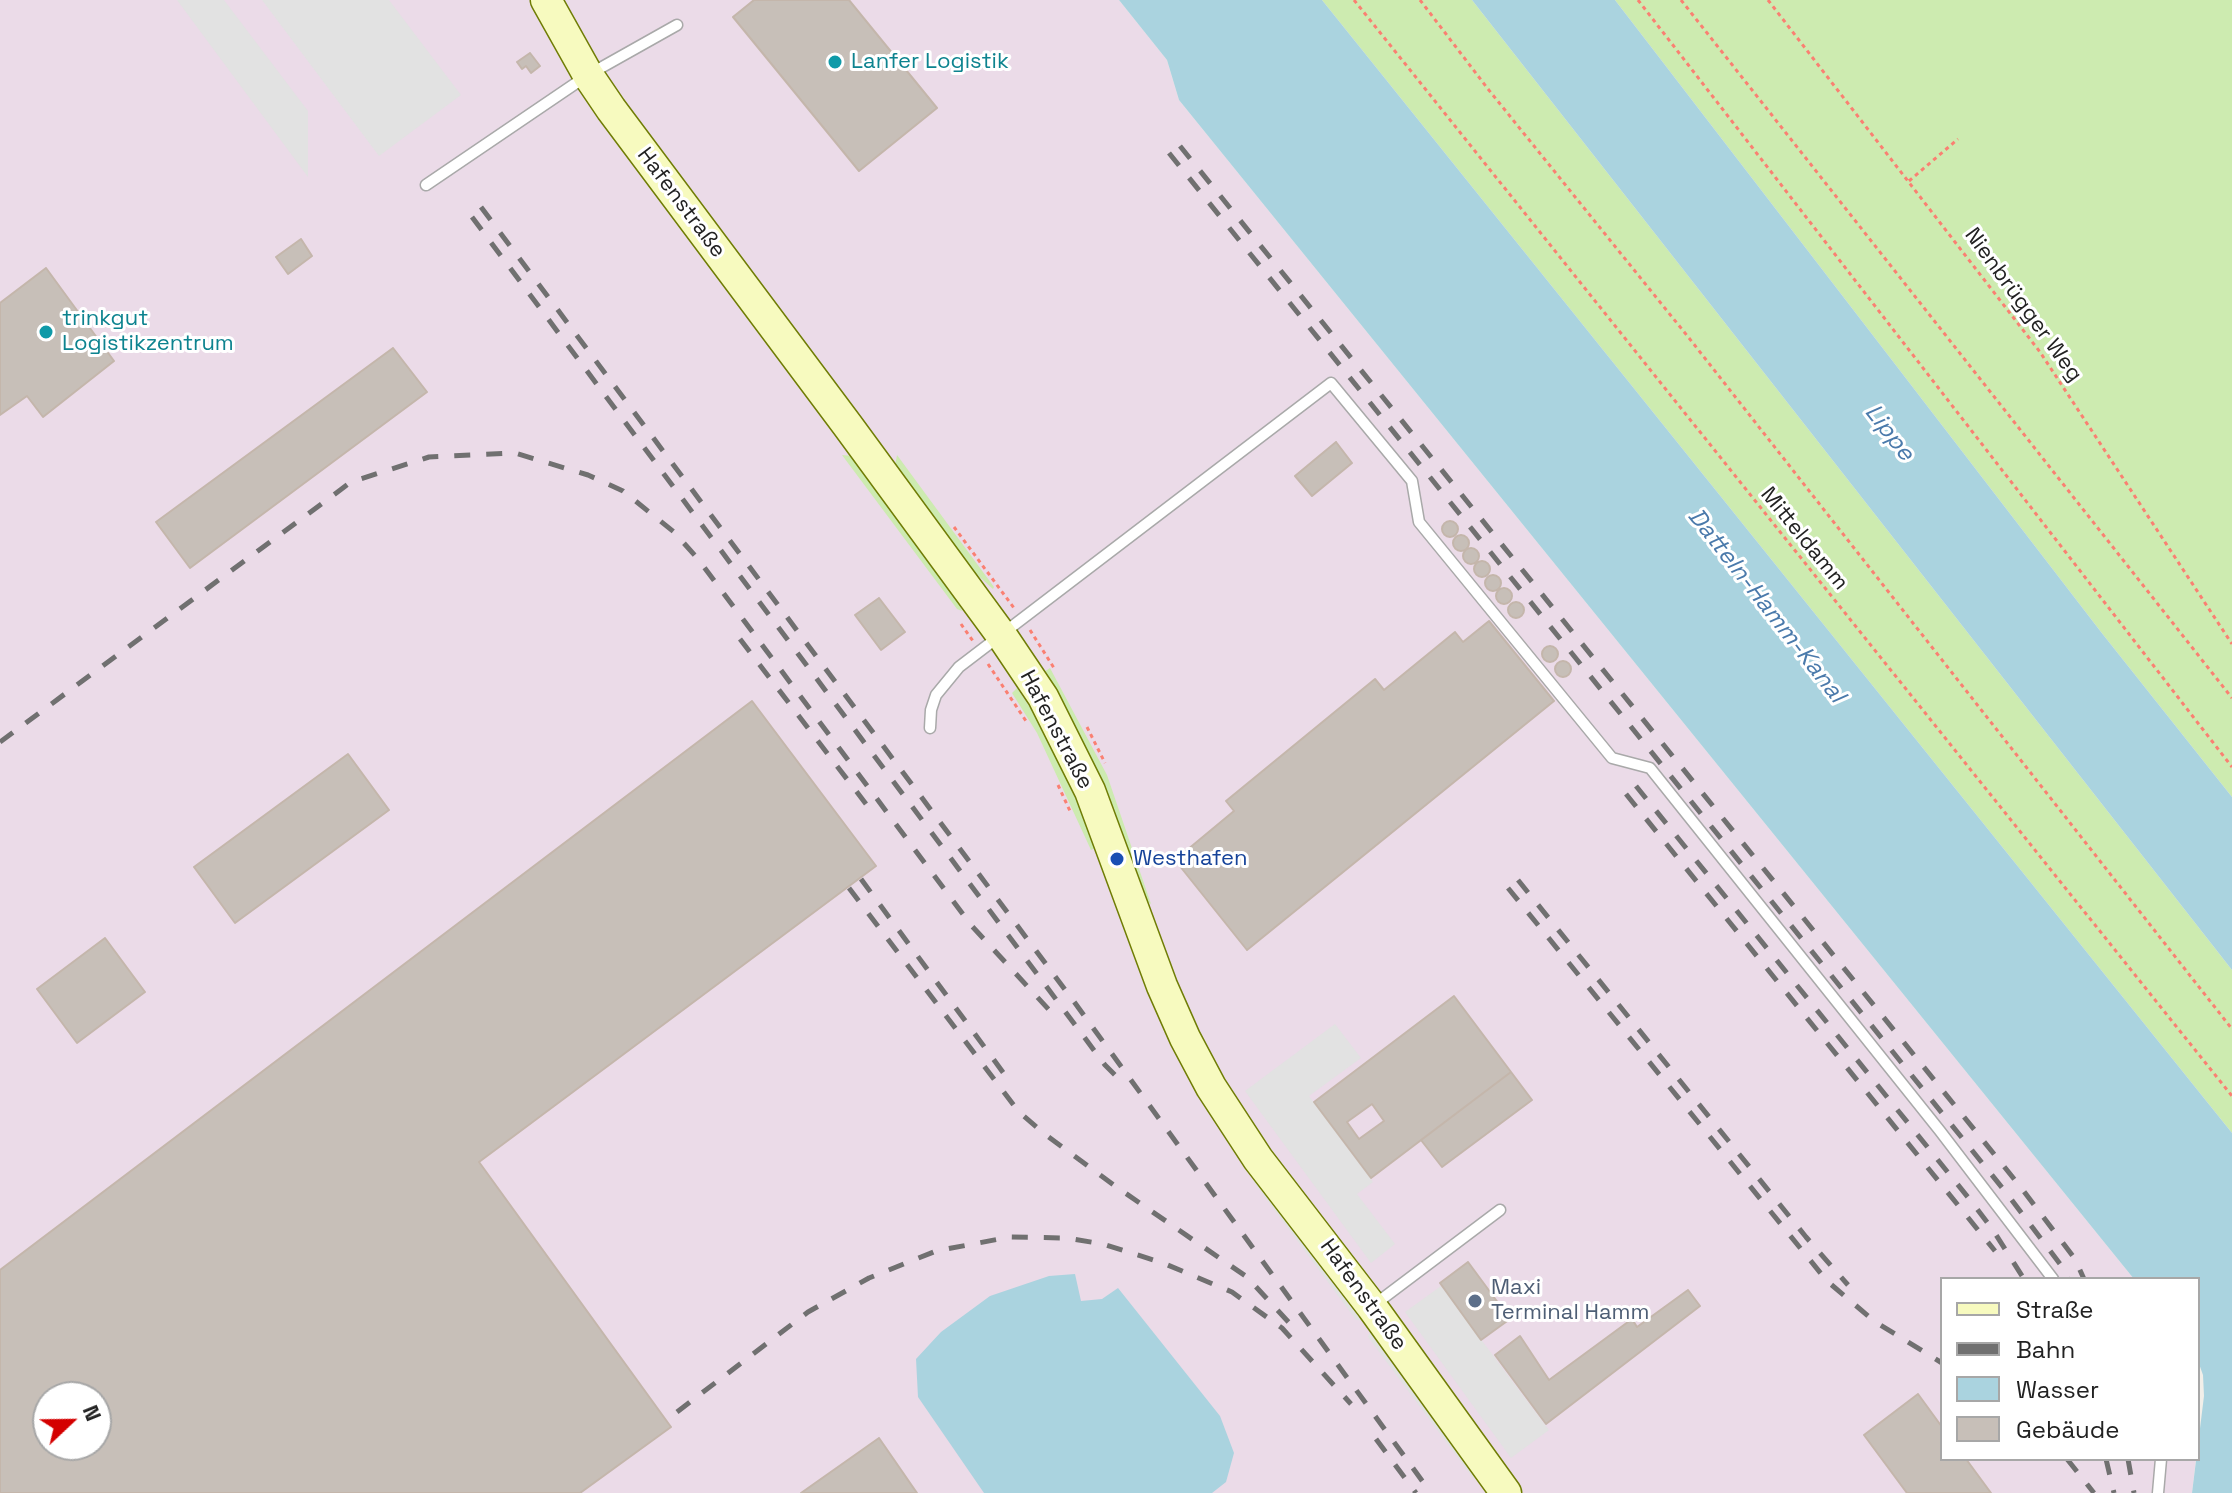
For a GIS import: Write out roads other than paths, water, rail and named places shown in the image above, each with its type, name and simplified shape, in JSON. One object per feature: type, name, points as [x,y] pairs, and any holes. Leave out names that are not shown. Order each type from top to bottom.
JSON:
[{"type":"street","name":"Hafenstraße","points":[[546,0],[588,75],[991,643],[1043,697],[1078,763],[1117,859],[1162,986],[1211,1087],[1258,1159],[1372,1307],[1506,1493]]},
{"type":"lane","points":[[426,185],[588,75],[677,25]]},
{"type":"lane","points":[[930,728],[936,695],[959,667],[1331,383],[1412,481],[1419,522],[1612,758],[1650,768],[1940,1131],[2051,1277]]},
{"type":"lane","points":[[1372,1307],[1500,1210]]},
{"type":"lane","points":[[2158,1493],[2161,1461]]},
{"type":"water","name":"Datteln-Hamm-Kanal","points":[[1119,0],[1322,0],[2232,1133],[2232,1493],[2192,1493],[2196,1461],[2200,1461],[2204,1396],[2200,1367],[2200,1277],[2132,1277],[1179,100],[1167,60]]},
{"type":"water","name":"Lippe","points":[[1472,0],[1615,0],[2101,632],[2232,797],[2232,970]]},
{"type":"water","points":[[1075,1274],[1081,1301],[1102,1299],[1118,1288],[1220,1416],[1234,1453],[1226,1482],[1212,1493],[984,1493],[918,1397],[916,1359],[941,1332],[990,1296],[1049,1276]]},
{"type":"railway","points":[[1180,146],[2019,1185],[2075,1259],[2083,1277]]},
{"type":"railway","points":[[1169,153],[2008,1195],[2067,1277]]},
{"type":"railway","points":[[481,207],[1075,1003],[1431,1493]]},
{"type":"railway","points":[[472,217],[1105,1065],[1120,1080]]},
{"type":"railway","points":[[0,742],[351,482],[429,457],[515,453],[588,475],[623,491],[674,532],[698,559],[971,925],[1051,1012]]},
{"type":"railway","points":[[740,639],[866,804]]},
{"type":"railway","points":[[1636,786],[1971,1201],[2023,1277]]},
{"type":"railway","points":[[1626,794],[1995,1251]]},
{"type":"railway","points":[[861,879],[1005,1075]]},
{"type":"railway","points":[[1518,880],[1848,1285]]},
{"type":"railway","points":[[849,888],[1019,1112],[1115,1186],[1247,1277],[1293,1327]]},
{"type":"railway","points":[[1508,888],[1827,1281],[1874,1321],[1940,1362]]},
{"type":"railway","points":[[677,1412],[808,1312],[869,1278],[936,1251],[1010,1237],[1066,1238],[1103,1244],[1163,1263],[1232,1292],[1282,1328],[1351,1404]]},
{"type":"railway","points":[[1376,1439],[1416,1493]]},
{"type":"railway","points":[[2069,1461],[2094,1493]]},
{"type":"railway","points":[[2106,1461],[2114,1493]]},
{"type":"railway","points":[[2128,1461],[2134,1493]]},
{"type":"place","name":"Lanfer Logistik","points":[[835,62]]},
{"type":"place","name":"trinkgut Logistikzentrum","points":[[46,332]]},
{"type":"place","name":"Westhafen","points":[[1117,859]]},
{"type":"place","name":"Maxi Terminal Hamm","points":[[1475,1301]]}]
